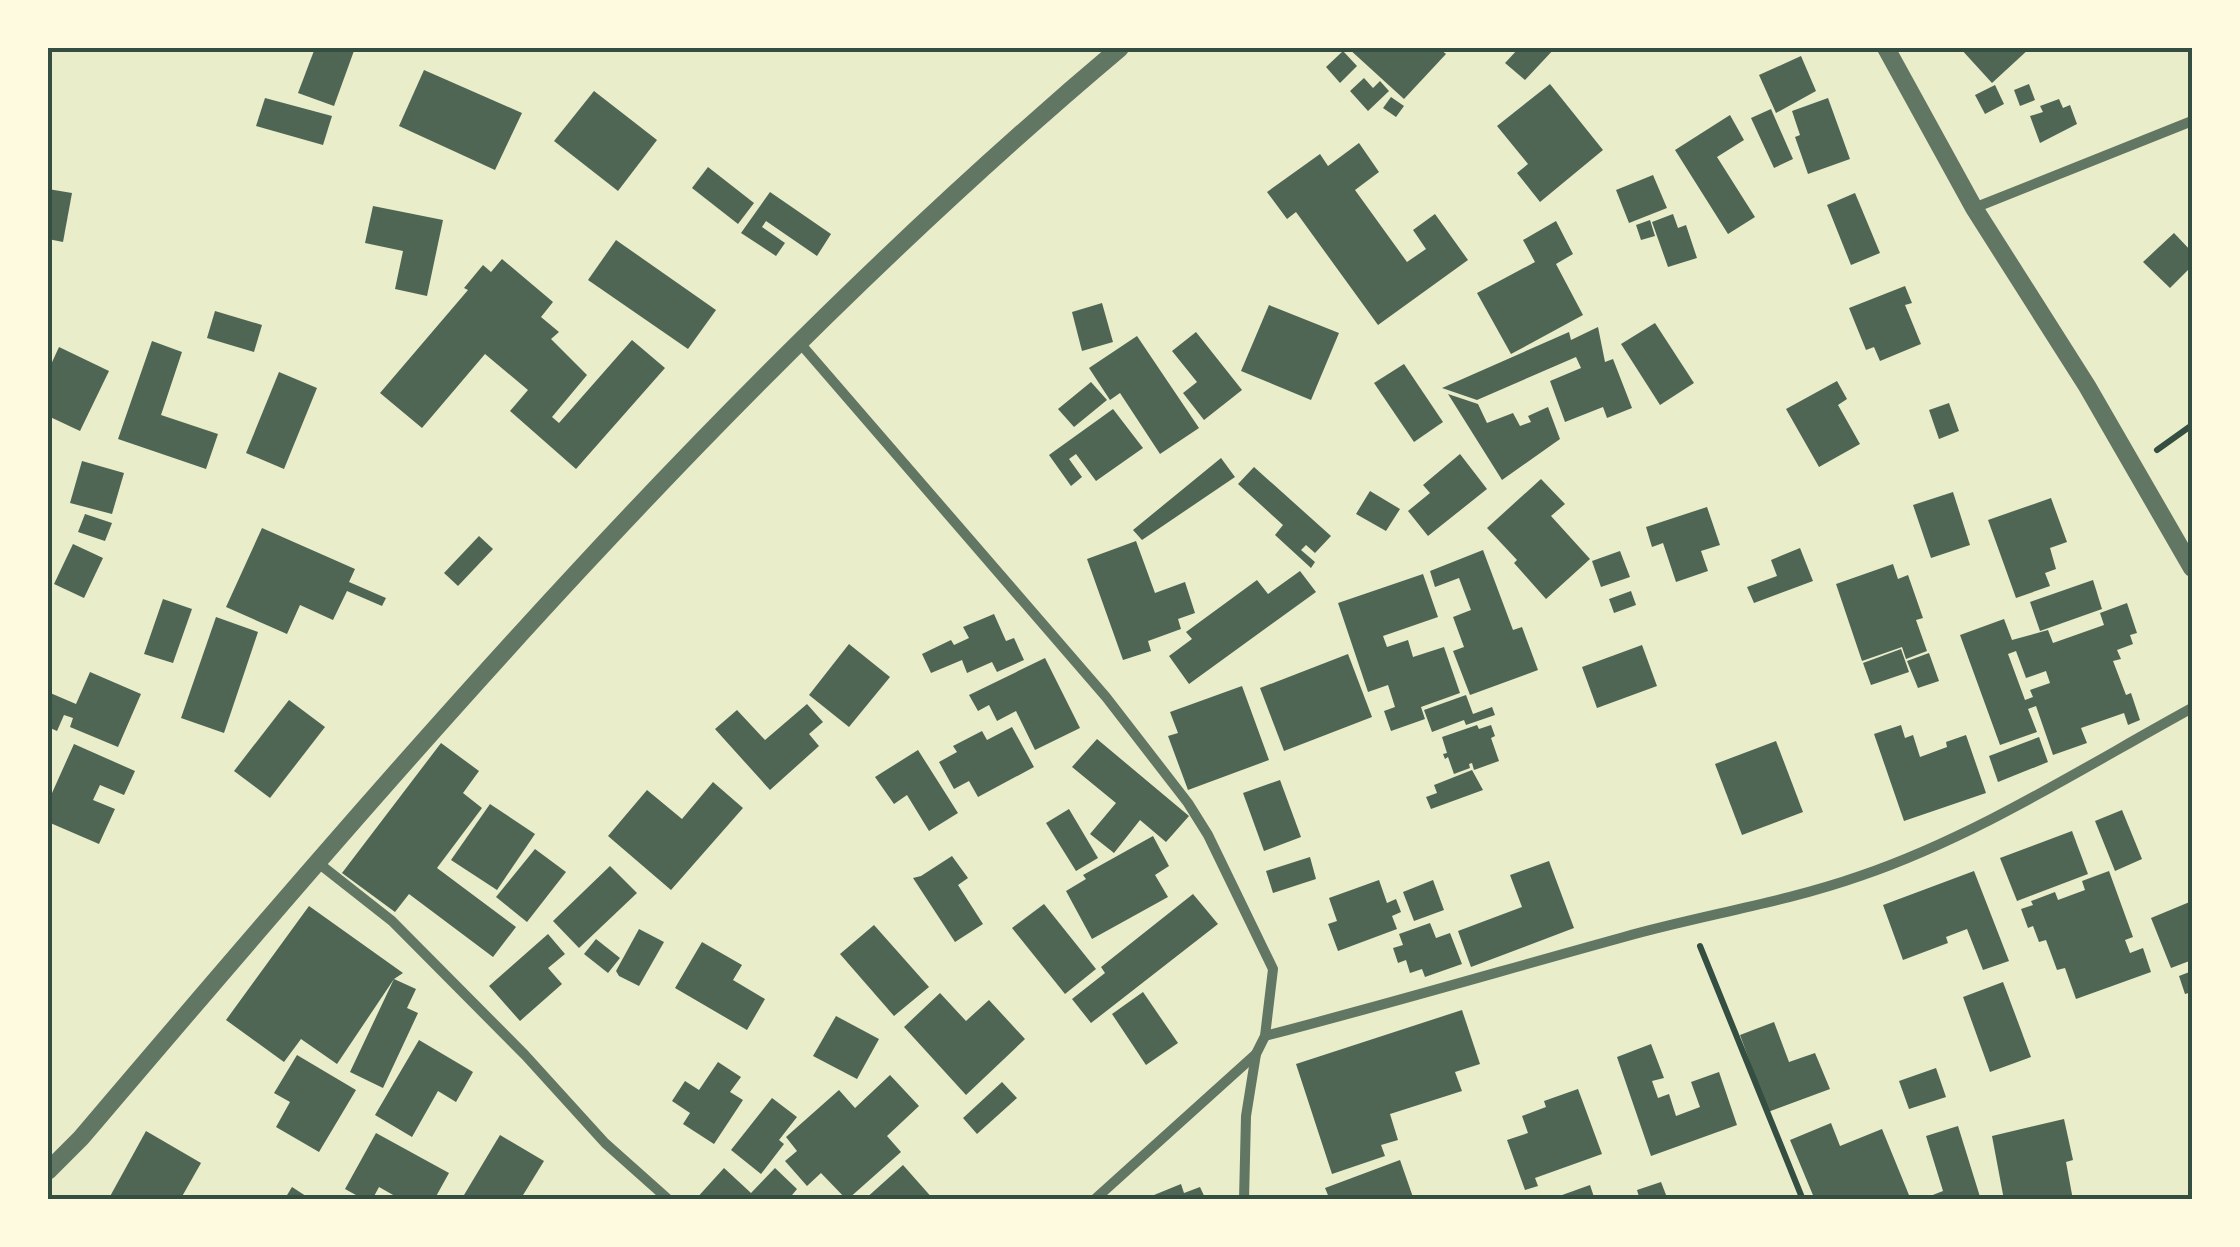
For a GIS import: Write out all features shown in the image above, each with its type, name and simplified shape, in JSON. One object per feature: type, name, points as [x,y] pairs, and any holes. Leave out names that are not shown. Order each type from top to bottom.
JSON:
[{"type":"street","points":[[48,1171],[81,1138],[491,663],[799,342],[1040,115],[1120,48]]},
{"type":"street","points":[[1886,48],[1974,208],[2135,466],[2192,568]]},
{"type":"street","points":[[1974,208],[2192,121]]},
{"type":"street","points":[[799,342],[1106,698],[1188,803],[1231,879],[1273,969],[1265,1036],[1256,1054],[1246,1116],[1244,1200]]},
{"type":"street","points":[[1265,1036],[1861,876],[1958,836],[2192,708]]},
{"type":"street","points":[[317,861],[392,921],[525,1055],[605,1143],[669,1200]]},
{"type":"street","points":[[1094,1200],[1256,1054]]},
{"type":"path","points":[[2135,466],[2192,425]]},
{"type":"path","points":[[1690,921],[1803,1200]]},
{"type":"building","points":[[315,48],[355,48],[334,106],[298,93]]},
{"type":"building","points":[[1348,48],[1439,48],[1446,54],[1404,99]]},
{"type":"building","points":[[1519,48],[1555,48],[1525,80],[1505,63]]},
{"type":"building","points":[[1960,48],[2030,48],[1992,83]]},
{"type":"building","points":[[1343,51],[1357,66],[1340,83],[1326,67]]},
{"type":"building","points":[[1801,56],[1816,91],[1776,113],[1759,75]]},
{"type":"building","points":[[424,70],[522,113],[495,170],[399,126]]},
{"type":"building","points":[[1364,78],[1373,88],[1380,81],[1389,91],[1368,111],[1350,91]]},
{"type":"building","points":[[1550,84],[1603,150],[1540,202],[1517,173],[1528,164],[1497,126]]},
{"type":"building","points":[[2029,84],[2035,100],[2020,106],[2014,90]]},
{"type":"building","points":[[1995,85],[2004,104],[1985,114],[1975,95]]},
{"type":"building","points":[[594,91],[657,140],[618,191],[554,141]]},
{"type":"building","points":[[1391,97],[1404,106],[1396,117],[1383,108]]},
{"type":"building","points":[[265,98],[332,116],[323,145],[256,126]]},
{"type":"building","points":[[1828,98],[1850,159],[1808,174],[1795,137],[1800,135],[1792,111]]},
{"type":"building","points":[[2059,99],[2063,108],[2070,105],[2077,124],[2040,143],[2030,116],[2043,112],[2040,106]]},
{"type":"building","points":[[1771,109],[1793,159],[1774,168],[1751,118]]},
{"type":"building","points":[[1730,115],[1744,140],[1717,157],[1755,217],[1728,234],[1675,150]]},
{"type":"building","points":[[1359,143],[1379,172],[1355,190],[1407,262],[1426,249],[1413,230],[1435,214],[1468,260],[1378,325],[1296,212],[1287,219],[1267,192],[1320,154],[1328,166]]},
{"type":"building","points":[[708,167],[754,203],[738,224],[692,188]]},
{"type":"building","points":[[1653,175],[1667,208],[1629,223],[1616,190]]},
{"type":"building","points":[[48,189],[72,193],[63,242],[48,239]]},
{"type":"building","points":[[770,192],[831,234],[817,256],[766,221],[762,227],[785,243],[776,256],[741,233]]},
{"type":"building","points":[[1855,193],[1880,253],[1851,265],[1827,205]]},
{"type":"building","points":[[373,206],[443,220],[427,296],[395,289],[403,251],[365,243]]},
{"type":"building","points":[[1673,214],[1678,228],[1686,225],[1697,258],[1668,267],[1652,222]]},
{"type":"building","points":[[1650,220],[1655,236],[1641,240],[1636,225]]},
{"type":"building","points":[[1556,221],[1573,254],[1556,264],[1583,315],[1511,354],[1477,293],[1535,262],[1523,240]]},
{"type":"building","points":[[2174,233],[2192,252],[2192,266],[2170,288],[2143,262]]},
{"type":"building","points":[[616,240],[716,310],[688,349],[588,280]]},
{"type":"building","points":[[502,259],[553,302],[541,317],[559,332],[551,339],[587,375],[552,417],[559,423],[632,340],[665,368],[576,469],[510,411],[528,390],[485,354],[422,428],[380,393],[468,290],[464,288],[483,265],[491,272]]},
{"type":"building","points":[[1905,286],[1912,303],[1905,305],[1921,344],[1880,361],[1874,347],[1866,350],[1849,308]]},
{"type":"building","points":[[1102,303],[1113,342],[1082,351],[1072,312]]},
{"type":"building","points":[[1269,305],[1339,333],[1311,400],[1241,371]]},
{"type":"building","points":[[215,311],[262,325],[254,352],[207,338]]},
{"type":"building","points":[[1655,323],[1694,383],[1660,405],[1621,344]]},
{"type":"building","points":[[1598,327],[1605,362],[1613,359],[1632,408],[1607,418],[1603,407],[1565,422],[1550,381],[1581,368],[1576,357],[1477,400],[1442,388],[1569,332],[1571,340]]},
{"type":"building","points":[[1196,332],[1242,390],[1204,420],[1183,393],[1197,382],[1172,351]]},
{"type":"building","points":[[1137,336],[1199,428],[1160,454],[1120,393],[1110,400],[1089,368]]},
{"type":"building","points":[[152,341],[182,352],[161,415],[218,434],[206,469],[118,439]]},
{"type":"building","points":[[59,347],[109,371],[80,431],[48,416],[48,371]]},
{"type":"building","points":[[1404,364],[1443,422],[1414,442],[1374,383]]},
{"type":"building","points":[[279,372],[317,388],[284,469],[246,453]]},
{"type":"building","points":[[1837,381],[1847,399],[1838,405],[1860,444],[1819,467],[1786,409]]},
{"type":"building","points":[[1091,382],[1107,400],[1074,427],[1058,409]]},
{"type":"building","points":[[1448,394],[1478,404],[1487,423],[1513,413],[1520,426],[1531,422],[1528,416],[1548,407],[1560,439],[1502,480]]},
{"type":"building","points":[[1949,403],[1959,431],[1939,439],[1929,410]]},
{"type":"building","points":[[1113,409],[1143,448],[1096,481],[1076,454],[1069,459],[1082,477],[1071,486],[1049,455]]},
{"type":"building","points":[[1460,454],[1487,489],[1428,536],[1408,511],[1430,493],[1423,485]]},
{"type":"building","points":[[1221,458],[1235,477],[1142,540],[1133,530]]},
{"type":"building","points":[[82,461],[124,473],[112,514],[70,503]]},
{"type":"building","points":[[1254,467],[1331,536],[1315,553],[1306,545],[1301,550],[1315,562],[1311,568],[1275,535],[1283,525],[1238,484]]},
{"type":"building","points":[[1541,479],[1565,504],[1551,516],[1590,559],[1546,599],[1487,528]]},
{"type":"building","points":[[1370,491],[1400,509],[1386,531],[1356,514]]},
{"type":"building","points":[[1953,492],[1970,545],[1931,558],[1913,505]]},
{"type":"building","points":[[2051,498],[2067,542],[2050,548],[2056,569],[2045,573],[2050,586],[2016,598],[1988,520]]},
{"type":"building","points":[[1707,507],[1720,545],[1701,551],[1708,571],[1676,582],[1663,543],[1652,547],[1646,527]]},
{"type":"building","points":[[85,514],[112,523],[105,541],[78,532]]},
{"type":"building","points":[[262,528],[355,569],[349,582],[386,598],[382,606],[347,591],[333,620],[300,605],[287,634],[226,607]]},
{"type":"building","points":[[479,536],[493,549],[458,586],[444,573]]},
{"type":"building","points":[[1136,541],[1155,593],[1185,582],[1195,613],[1178,619],[1181,629],[1148,641],[1151,651],[1123,660],[1087,559]]},
{"type":"building","points":[[73,544],[103,558],[84,598],[54,584]]},
{"type":"building","points":[[1800,548],[1813,581],[1754,603],[1747,587],[1777,576],[1771,560]]},
{"type":"building","points":[[1483,550],[1513,630],[1522,627],[1538,670],[1470,695],[1453,651],[1464,647],[1453,617],[1471,610],[1459,578],[1435,587],[1430,571]]},
{"type":"building","points":[[1620,551],[1630,577],[1601,587],[1592,561]]},
{"type":"building","points":[[1893,564],[1898,579],[1908,575],[1923,618],[1916,620],[1927,651],[1906,659],[1902,647],[1862,661],[1836,584]]},
{"type":"building","points":[[1300,571],[1316,592],[1189,684],[1169,656],[1192,639],[1186,632],[1257,580],[1268,594]]},
{"type":"building","points":[[1423,574],[1438,617],[1383,636],[1387,647],[1408,640],[1413,657],[1444,647],[1460,693],[1421,707],[1425,719],[1391,731],[1384,711],[1395,707],[1388,685],[1368,692],[1338,603]]},
{"type":"building","points":[[2093,580],[2102,609],[2040,631],[2030,602]]},
{"type":"building","points":[[1631,591],[1636,605],[1614,613],[1609,599]]},
{"type":"building","points":[[163,599],[192,609],[173,663],[144,654]]},
{"type":"building","points":[[2127,603],[2137,633],[2130,635],[2133,644],[2117,650],[2121,659],[2113,661],[2126,695],[2131,693],[2140,720],[2128,725],[2124,713],[2081,728],[2087,743],[2053,755],[2036,706],[2028,709],[2037,732],[2000,745],[1960,635],[2004,619],[2012,640],[2048,630],[2053,643],[2104,625],[2100,613]],"holes":[[[2016,651],[2026,678],[2046,671],[2050,683],[2030,690],[2033,697],[2025,700],[2008,654]]]},
{"type":"building","points":[[994,614],[1006,641],[1014,638],[1024,660],[997,672],[992,662],[967,673],[962,660],[931,673],[922,654],[951,640],[954,645],[969,638],[963,627]]},
{"type":"building","points":[[216,617],[258,632],[224,733],[181,718]]},
{"type":"building","points":[[849,644],[890,677],[849,727],[809,695]]},
{"type":"building","points":[[1642,645],[1657,686],[1597,708],[1582,667]]},
{"type":"building","points":[[1901,649],[1909,672],[1871,685],[1863,663]]},
{"type":"building","points":[[1929,653],[1939,681],[1918,688],[1907,661]]},
{"type":"building","points":[[1348,654],[1372,717],[1284,751],[1260,688]]},
{"type":"building","points":[[1045,658],[1080,728],[1035,750],[1016,711],[997,721],[989,705],[978,711],[969,695]]},
{"type":"building","points":[[90,672],[141,694],[118,747],[70,727],[73,718],[64,715],[57,731],[48,727],[48,692],[76,704]]},
{"type":"building","points":[[1242,686],[1269,760],[1188,790],[1168,736],[1178,733],[1170,712]]},
{"type":"building","points":[[1466,695],[1473,714],[1492,707],[1495,715],[1466,725],[1464,720],[1432,732],[1424,710]]},
{"type":"building","points":[[289,700],[325,727],[270,798],[234,771]]},
{"type":"building","points":[[807,704],[823,722],[809,734],[819,746],[770,790],[715,729],[737,710],[765,740]]},
{"type":"building","points":[[1477,725],[1479,729],[1491,725],[1499,761],[1474,770],[1472,763],[1470,768],[1454,774],[1443,754],[1447,753],[1442,737]]},
{"type":"building","points":[[1901,725],[1905,738],[1913,735],[1920,757],[1966,735],[1986,793],[1904,821],[1874,734]]},
{"type":"building","points":[[1012,727],[1034,767],[978,797],[969,781],[954,789],[939,762],[957,752],[953,746],[982,731],[987,740]]},
{"type":"building","points":[[2039,737],[2048,762],[1998,782],[1989,756]]},
{"type":"building","points":[[1097,739],[1189,816],[1166,842],[1140,820],[1114,853],[1090,834],[1116,803],[1072,767]]},
{"type":"building","points":[[1776,741],[1803,812],[1742,835],[1715,764]]},
{"type":"building","points":[[441,743],[479,771],[463,793],[482,808],[437,868],[516,927],[493,957],[409,894],[395,912],[342,873]]},
{"type":"building","points":[[74,744],[135,771],[124,795],[100,785],[93,800],[115,809],[99,844],[48,822],[48,802]]},
{"type":"building","points":[[918,750],[958,813],[929,831],[907,795],[894,804],[875,777]]},
{"type":"building","points":[[1472,770],[1483,790],[1431,809],[1426,797],[1437,793],[1434,785]]},
{"type":"building","points":[[1280,780],[1301,837],[1264,851],[1243,793]]},
{"type":"building","points":[[713,782],[743,808],[671,890],[608,836],[647,790],[682,819]]},
{"type":"building","points":[[490,804],[535,834],[497,890],[451,860]]},
{"type":"building","points":[[1069,809],[1098,858],[1076,871],[1046,823]]},
{"type":"building","points":[[2122,810],[2142,859],[2115,871],[2095,821]]},
{"type":"building","points":[[2072,831],[2088,874],[2017,901],[2000,858]]},
{"type":"building","points":[[1153,836],[1169,866],[1155,875],[1168,897],[1092,939],[1066,891],[1086,879],[1083,875]]},
{"type":"building","points":[[535,849],[566,872],[527,922],[496,897]]},
{"type":"building","points":[[952,856],[968,878],[958,885],[983,924],[955,942],[913,878]]},
{"type":"building","points":[[1310,857],[1316,879],[1273,893],[1266,871]]},
{"type":"building","points":[[1549,861],[1574,928],[1471,967],[1458,931],[1522,907],[1510,875]]},
{"type":"building","points":[[610,866],[637,893],[579,948],[553,921]]},
{"type":"building","points":[[1974,871],[2009,961],[1983,970],[1967,929],[1946,937],[1948,943],[1903,960],[1883,905]]},
{"type":"building","points":[[2109,871],[2133,937],[2125,940],[2130,953],[2143,948],[2151,972],[2076,999],[2065,968],[2057,970],[2046,940],[2039,942],[2021,909],[2055,892],[2058,900],[2085,890],[2082,881]]},
{"type":"building","points":[[1379,880],[1387,903],[1396,899],[1401,912],[1392,916],[1397,929],[1338,951],[1328,924],[1337,921],[1329,898]]},
{"type":"building","points":[[1433,880],[1444,910],[1414,921],[1403,892]]},
{"type":"building","points":[[1193,894],[1218,924],[1091,1023],[1072,999],[1105,973],[1101,967]]},
{"type":"building","points":[[2192,901],[2192,960],[2171,968],[2151,918]]},
{"type":"building","points":[[1044,904],[1096,969],[1065,994],[1012,928]]},
{"type":"building","points":[[309,906],[403,973],[394,979],[337,1064],[301,1039],[284,1062],[226,1020]]},
{"type":"building","points":[[1430,923],[1436,938],[1450,933],[1462,964],[1425,977],[1422,969],[1410,973],[1406,960],[1398,963],[1393,948],[1403,945],[1399,934]]},
{"type":"building","points":[[874,925],[929,987],[894,1016],[840,954]]},
{"type":"building","points":[[639,929],[664,942],[639,986],[616,971]]},
{"type":"building","points":[[548,934],[565,954],[548,968],[562,984],[520,1021],[489,986]]},
{"type":"building","points":[[596,939],[620,958],[608,973],[584,954]]},
{"type":"building","points":[[702,942],[742,965],[733,980],[765,999],[747,1030],[675,988]]},
{"type":"building","points":[[2192,971],[2192,992],[2185,994],[2179,976]]},
{"type":"building","points":[[394,979],[416,989],[407,1008],[418,1013],[383,1088],[350,1072]]},
{"type":"building","points":[[2003,982],[2031,1057],[1990,1072],[1963,997]]},
{"type":"building","points":[[1143,992],[1178,1043],[1146,1065],[1112,1014]]},
{"type":"building","points":[[940,993],[966,1021],[989,1000],[1025,1039],[966,1095],[904,1027]]},
{"type":"building","points":[[1462,1010],[1480,1064],[1455,1072],[1462,1091],[1390,1114],[1398,1140],[1381,1145],[1385,1156],[1332,1174],[1296,1064]]},
{"type":"building","points":[[836,1016],[879,1039],[857,1079],[813,1056]]},
{"type":"building","points":[[1774,1022],[1789,1062],[1815,1053],[1830,1089],[1768,1112],[1740,1035]]},
{"type":"building","points":[[419,1040],[473,1072],[456,1102],[438,1091],[412,1137],[375,1115]]},
{"type":"building","points":[[1651,1044],[1664,1078],[1652,1081],[1658,1098],[1669,1094],[1676,1116],[1700,1107],[1691,1082],[1719,1072],[1737,1125],[1651,1156],[1617,1057]]},
{"type":"building","points":[[297,1055],[356,1090],[319,1152],[276,1127],[290,1102],[274,1093]]},
{"type":"building","points":[[718,1062],[741,1077],[730,1092],[743,1100],[714,1144],[683,1124],[690,1113],[672,1101],[685,1081],[699,1090]]},
{"type":"building","points":[[1936,1068],[1946,1097],[1909,1109],[1899,1081]]},
{"type":"building","points":[[890,1075],[919,1106],[887,1136],[901,1152],[847,1200],[821,1173],[807,1186],[785,1161],[797,1151],[786,1137],[839,1090],[855,1108]]},
{"type":"building","points":[[1002,1082],[1017,1098],[977,1134],[963,1118]]},
{"type":"building","points":[[1578,1089],[1602,1154],[1535,1178],[1538,1186],[1525,1190],[1507,1140],[1528,1133],[1522,1116],[1546,1107],[1544,1101]]},
{"type":"building","points":[[772,1098],[797,1117],[779,1140],[784,1144],[761,1174],[731,1150]]},
{"type":"building","points":[[2064,1119],[2073,1160],[2066,1162],[2073,1200],[2004,1200],[1992,1136]]},
{"type":"building","points":[[1831,1123],[1840,1146],[1882,1129],[1911,1200],[1815,1200],[1790,1140]]},
{"type":"building","points":[[1958,1126],[1981,1200],[1920,1200],[1943,1191],[1926,1136]]},
{"type":"building","points":[[146,1131],[201,1163],[180,1200],[108,1200]]},
{"type":"building","points":[[376,1133],[449,1173],[434,1200],[402,1200],[379,1187],[372,1200],[365,1200],[345,1189]]},
{"type":"building","points":[[500,1135],[544,1161],[520,1200],[461,1200]]},
{"type":"building","points":[[1400,1160],[1414,1200],[1330,1200],[1325,1188]]},
{"type":"building","points":[[903,1165],[934,1200],[864,1200]]},
{"type":"building","points":[[724,1168],[751,1193],[775,1168],[797,1189],[788,1200],[695,1200]]},
{"type":"building","points":[[1661,1182],[1668,1200],[1640,1200],[1637,1190]]},
{"type":"building","points":[[1181,1184],[1184,1193],[1200,1187],[1206,1200],[1156,1200],[1154,1195]]},
{"type":"building","points":[[1590,1185],[1595,1200],[1551,1200],[1551,1199]]},
{"type":"building","points":[[292,1187],[312,1200],[284,1200]]}]
